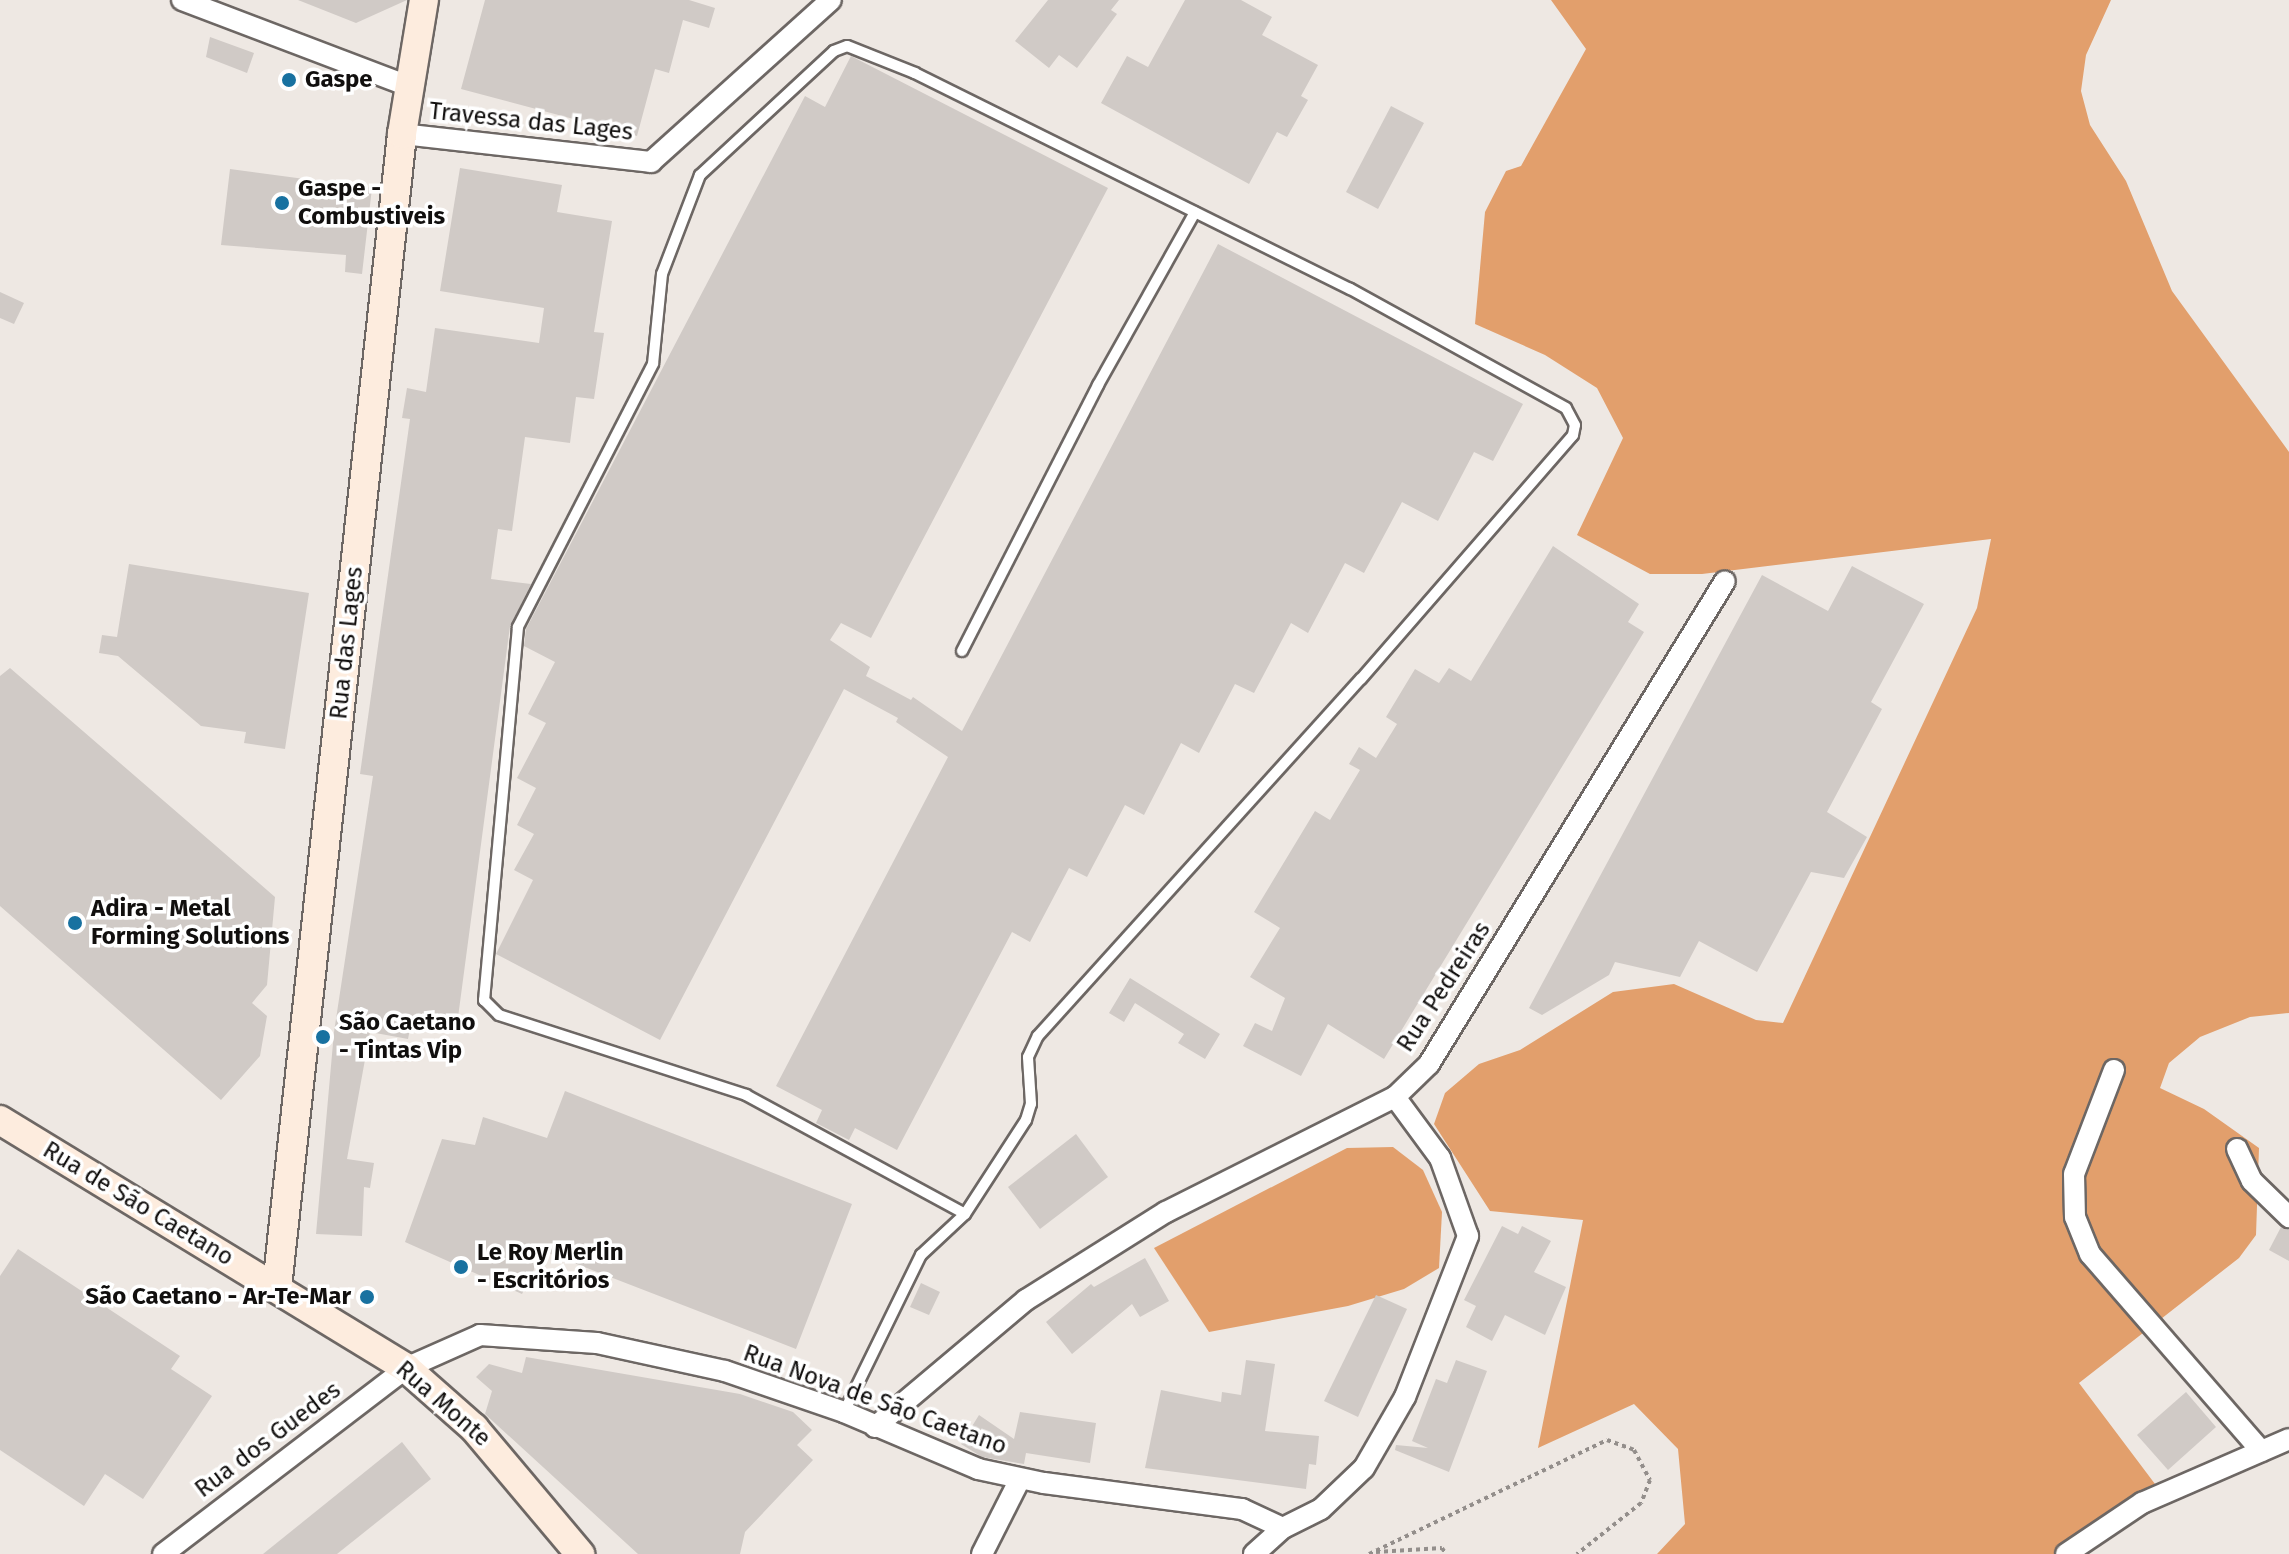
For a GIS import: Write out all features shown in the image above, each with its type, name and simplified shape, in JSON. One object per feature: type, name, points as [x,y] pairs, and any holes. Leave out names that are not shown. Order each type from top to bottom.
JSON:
[{"type":"main road","name":"Rua das Lages","points":[[277,1287],[402,134],[424,0]]},
{"type":"main road","name":"Rua de São Caetano","points":[[0,1120],[277,1287]]},
{"type":"main road","name":"Rua Monte","points":[[277,1287],[406,1368],[474,1428],[580,1554]]},
{"type":"street","points":[[182,0],[408,86]]},
{"type":"street","name":"Travessa das Lages","points":[[402,134],[651,162],[831,0]]},
{"type":"street","name":"Rua Pedreiras","points":[[875,1427],[1026,1300],[1166,1212],[1395,1097],[1429,1064],[1725,581]]},
{"type":"street","points":[[2114,1070],[2074,1174],[2075,1217],[2090,1254],[2261,1451]]},
{"type":"street","points":[[1254,1554],[1283,1528],[1321,1509],[1364,1468],[1405,1397],[1468,1236],[1440,1158],[1395,1097]]},
{"type":"street","points":[[2237,1149],[2252,1181],[2289,1217]]},
{"type":"street","name":"Rua Nova de São Caetano","points":[[406,1368],[480,1335],[597,1343],[725,1371],[844,1412],[978,1469],[1020,1479],[1242,1509],[1283,1528]]},
{"type":"street","name":"Rua dos Guedes","points":[[163,1554],[406,1368]]},
{"type":"street","points":[[2066,1554],[2142,1503],[2289,1439]]},
{"type":"street","points":[[982,1554],[1020,1479]]},
{"type":"lane","points":[[844,1412],[921,1255],[965,1214],[1026,1120],[1031,1104],[1028,1057],[1038,1036],[1361,679],[1573,435],[1575,425],[1566,408],[1350,289],[858,46],[834,51],[700,175],[662,274],[649,374],[518,627],[484,1000],[499,1015],[746,1095],[965,1214]]},
{"type":"lane","points":[[962,651],[1098,385],[1195,212]]},
{"type":"path","points":[[1371,1553],[1511,1490],[1607,1440],[1634,1450],[1650,1480],[1641,1503],[1577,1554]]},
{"type":"path","points":[[1371,1553],[1442,1548],[1446,1554]]},
{"type":"shaded area","points":[[1551,0],[2111,0],[2086,55],[2081,91],[2090,125],[2126,181],[2172,291],[2289,452],[2289,1013],[2250,1017],[2200,1037],[2169,1063],[2160,1088],[2204,1109],[2259,1148],[2256,1235],[2239,1258],[2079,1383],[2155,1484],[2142,1503],[2066,1554],[1657,1554],[1685,1524],[1678,1449],[1634,1404],[1538,1448],[1583,1220],[1490,1211],[1434,1124],[1445,1093],[1479,1064],[1520,1050],[1613,992],[1674,984],[1756,1020],[1783,1023],[1977,608],[1991,539],[1702,574],[1650,574],[1577,535],[1623,438],[1597,388],[1545,355],[1475,324],[1485,212],[1506,171],[1521,166],[1586,49]]},
{"type":"shaded area","points":[[1393,1147],[1423,1170],[1442,1212],[1439,1268],[1404,1289],[1348,1306],[1209,1332],[1154,1248],[1347,1148]]},
{"type":"building","points":[[298,0],[407,0],[356,23]]},
{"type":"building","points":[[485,0],[689,0],[715,8],[709,28],[683,20],[669,73],[655,69],[637,136],[461,89]]},
{"type":"building","points":[[1048,0],[1119,0],[1111,10],[1117,14],[1077,68],[1059,55],[1049,68],[1015,41]]},
{"type":"building","points":[[1185,0],[1241,0],[1272,17],[1262,35],[1318,65],[1301,96],[1308,100],[1287,137],[1277,132],[1249,184],[1101,103],[1127,56],[1148,67]]},
{"type":"building","points":[[210,37],[254,53],[247,73],[206,57]]},
{"type":"building","points":[[851,56],[1108,188],[871,638],[841,623],[830,640],[870,667],[866,676],[911,700],[913,697],[962,731],[1218,244],[1523,404],[1493,461],[1474,452],[1438,521],[1402,502],[1364,573],[1345,563],[1308,633],[1291,623],[1254,693],[1235,684],[1199,753],[1181,743],[1144,815],[1125,805],[1087,877],[1069,868],[1030,942],[1012,932],[897,1150],[855,1128],[849,1140],[816,1123],[822,1110],[776,1086],[948,757],[896,722],[898,718],[844,689],[660,1040],[496,954],[533,880],[514,870],[534,834],[517,825],[536,788],[517,778],[546,723],[528,714],[555,662],[524,646],[526,629],[805,96],[825,107]]},
{"type":"building","points":[[1391,106],[1424,123],[1378,209],[1346,192]]},
{"type":"building","points":[[460,168],[562,185],[557,212],[612,221],[594,332],[604,333],[594,399],[576,397],[570,443],[525,437],[512,531],[498,529],[491,579],[531,584],[510,626],[457,1025],[412,1019],[408,1039],[370,1032],[347,1159],[374,1163],[370,1188],[364,1187],[362,1236],[316,1234],[334,1032],[373,776],[360,774],[410,419],[402,418],[407,388],[426,392],[435,328],[539,343],[544,308],[440,291]]},
{"type":"building","points":[[230,169],[372,188],[362,274],[345,272],[346,255],[221,245]]},
{"type":"building","points":[[0,292],[24,303],[14,324],[0,318]]},
{"type":"building","points":[[1553,546],[1639,604],[1628,622],[1644,632],[1384,1059],[1328,1024],[1301,1076],[1243,1046],[1255,1023],[1272,1031],[1285,998],[1250,977],[1280,928],[1254,912],[1315,811],[1330,820],[1360,770],[1349,764],[1359,747],[1376,758],[1397,724],[1386,717],[1415,669],[1439,683],[1449,668],[1471,681]]},
{"type":"building","points":[[129,564],[309,593],[285,749],[244,743],[246,732],[201,726],[118,656],[99,653],[102,635],[117,637]]},
{"type":"building","points":[[1852,566],[1924,604],[1871,702],[1882,709],[1827,812],[1867,837],[1844,878],[1811,872],[1757,972],[1699,941],[1680,977],[1615,962],[1609,975],[1542,1015],[1529,1008],[1762,575],[1828,611]]},
{"type":"building","points":[[10,668],[275,897],[267,985],[252,1003],[267,1016],[260,1056],[221,1100],[0,906],[0,676]]},
{"type":"building","points":[[1130,978],[1220,1034],[1205,1059],[1178,1043],[1184,1034],[1135,1003],[1124,1022],[1109,1013]]},
{"type":"building","points":[[565,1091],[852,1204],[796,1349],[543,1251],[522,1294],[405,1242],[442,1139],[475,1145],[483,1117],[547,1138]]},
{"type":"building","points":[[1076,1134],[1108,1177],[1040,1229],[1008,1187]]},
{"type":"building","points":[[1502,1226],[1518,1234],[1522,1226],[1551,1241],[1534,1272],[1566,1287],[1545,1335],[1505,1315],[1492,1341],[1466,1327],[1476,1306],[1464,1300]]},
{"type":"building","points":[[2281,1227],[2289,1230],[2289,1261],[2269,1250]]},
{"type":"building","points":[[18,1249],[180,1356],[171,1369],[212,1396],[143,1499],[105,1474],[84,1506],[0,1450],[0,1276]]},
{"type":"building","points":[[1145,1258],[1169,1301],[1140,1317],[1132,1304],[1072,1354],[1046,1322],[1091,1284],[1094,1287]]},
{"type":"building","points":[[921,1283],[940,1292],[929,1315],[910,1307]]},
{"type":"building","points":[[1376,1295],[1407,1309],[1358,1417],[1324,1401]]},
{"type":"building","points":[[526,1357],[740,1394],[793,1412],[812,1430],[797,1445],[813,1460],[745,1532],[740,1554],[638,1554],[485,1414],[492,1391],[476,1377],[489,1364],[522,1373]]},
{"type":"building","points":[[1246,1360],[1275,1364],[1265,1431],[1319,1436],[1316,1465],[1309,1464],[1306,1489],[1145,1468],[1161,1390],[1221,1402],[1222,1392],[1241,1395]]},
{"type":"building","points":[[1456,1360],[1487,1371],[1449,1472],[1395,1450],[1396,1445],[1428,1448],[1412,1441],[1436,1379],[1447,1383]]},
{"type":"building","points":[[2186,1392],[2216,1427],[2168,1470],[2137,1435]]},
{"type":"building","points":[[1020,1412],[1096,1423],[1090,1463],[1026,1453],[1024,1464],[982,1457],[961,1444],[979,1415],[1014,1439]]},
{"type":"building","points":[[402,1442],[431,1479],[337,1554],[263,1554]]},
{"type":"place","name":"Gaspe","points":[[289,80]]},
{"type":"place","name":"Gaspe - Combustiveis","points":[[282,203]]},
{"type":"place","name":"Adira - Metal Forming Solutions","points":[[75,923]]},
{"type":"place","name":"São Caetano - Tintas Vip","points":[[323,1037]]},
{"type":"place","name":"Le Roy Merlin - Escritórios","points":[[461,1267]]},
{"type":"place","name":"São Caetano - Ar-Te-Mar","points":[[367,1297]]}]
